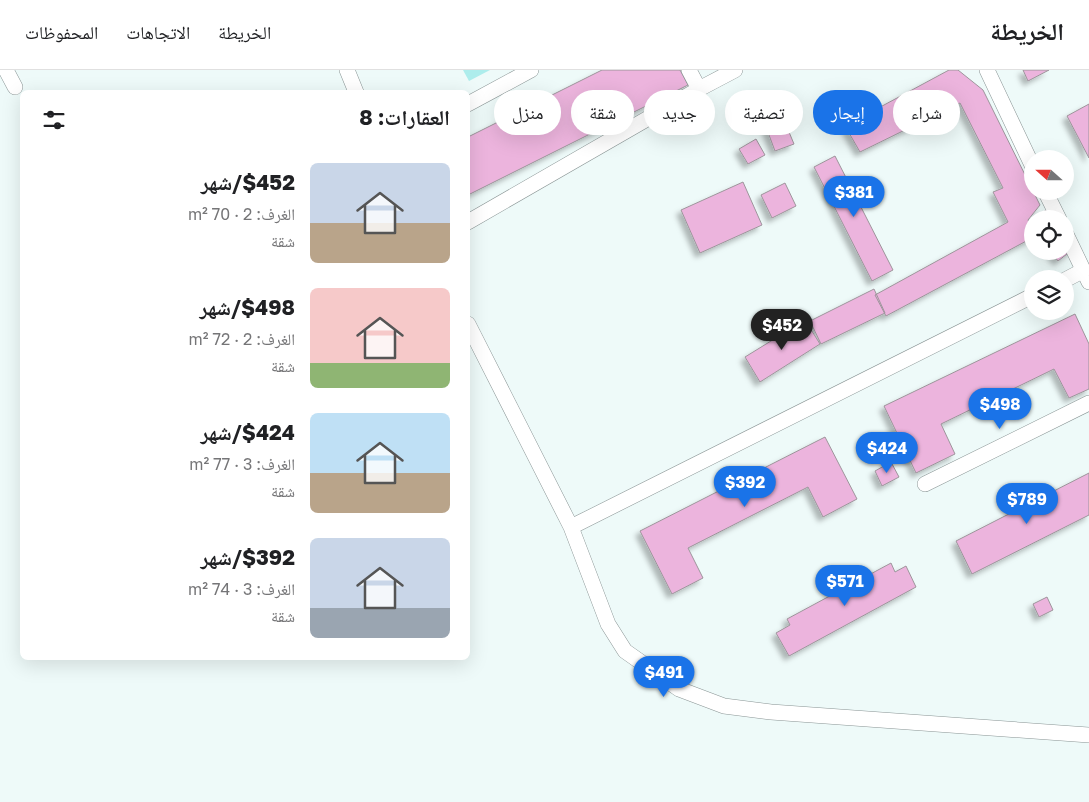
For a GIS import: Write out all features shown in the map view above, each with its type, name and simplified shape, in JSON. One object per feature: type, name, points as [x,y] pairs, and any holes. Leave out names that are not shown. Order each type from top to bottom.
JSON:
[{"type":"street","points":[[6,70],[15,87]]},
{"type":"street","points":[[346,70],[355,90]]},
{"type":"street","points":[[470,103],[531,70]]},
{"type":"street","points":[[690,70],[699,89]]},
{"type":"street","points":[[470,221],[735,70]]},
{"type":"street","points":[[987,70],[1025,150]]},
{"type":"street","points":[[1074,251],[1086,276]]},
{"type":"street","points":[[571,527],[1024,300]]},
{"type":"street","points":[[470,328],[571,527],[608,624],[625,651],[679,690],[724,706],[771,712],[1089,735]]},
{"type":"street","points":[[925,484],[1089,403]]},
{"type":"shaded area","points":[[463,70],[490,70],[469,81]]},
{"type":"building","points":[[602,70],[680,70],[688,85],[678,90],[644,90],[644,107],[634,112],[634,90],[571,90],[571,135],[588,135],[470,194],[470,136],[494,124],[494,135],[561,135],[561,90]]},
{"type":"building","points":[[949,70],[958,70],[983,90],[1024,173],[1024,200],[1038,200],[1040,205],[1036,210],[1024,210],[1024,242],[886,316],[875,295],[1008,222],[993,192],[1003,188],[960,103],[960,90],[912,90]]},
{"type":"building","points":[[1023,70],[1049,70],[1028,81]]},
{"type":"building","points":[[893,100],[893,135],[895,135],[860,152],[850,135],[883,135],[883,106]]},
{"type":"building","points":[[1089,104],[1089,158],[1067,116]]},
{"type":"building","points":[[769,135],[790,135],[794,144],[775,151]]},
{"type":"building","points":[[756,139],[765,155],[748,164],[739,149]]},
{"type":"building","points":[[835,156],[893,270],[872,281],[814,167]]},
{"type":"building","points":[[743,182],[762,225],[700,253],[681,210]]},
{"type":"building","points":[[785,183],[796,206],[772,218],[761,195]]},
{"type":"building","points":[[874,289],[885,313],[821,344],[810,321]]},
{"type":"building","points":[[1074,314],[1089,344],[1089,389],[1069,398],[1054,369],[941,424],[955,454],[916,473],[884,406],[1063,320],[1074,320]]},
{"type":"building","points":[[805,320],[820,344],[760,382],[745,357]]},
{"type":"building","points":[[825,437],[857,499],[823,517],[808,487],[688,548],[703,578],[672,594],[640,531]]},
{"type":"building","points":[[891,462],[899,477],[882,486],[875,471]]},
{"type":"building","points":[[1089,473],[1089,515],[972,574],[956,541]]},
{"type":"building","points":[[891,563],[895,572],[906,566],[916,587],[789,656],[776,633],[790,625],[787,619]]},
{"type":"building","points":[[1047,597],[1053,610],[1039,617],[1033,604]]}]
